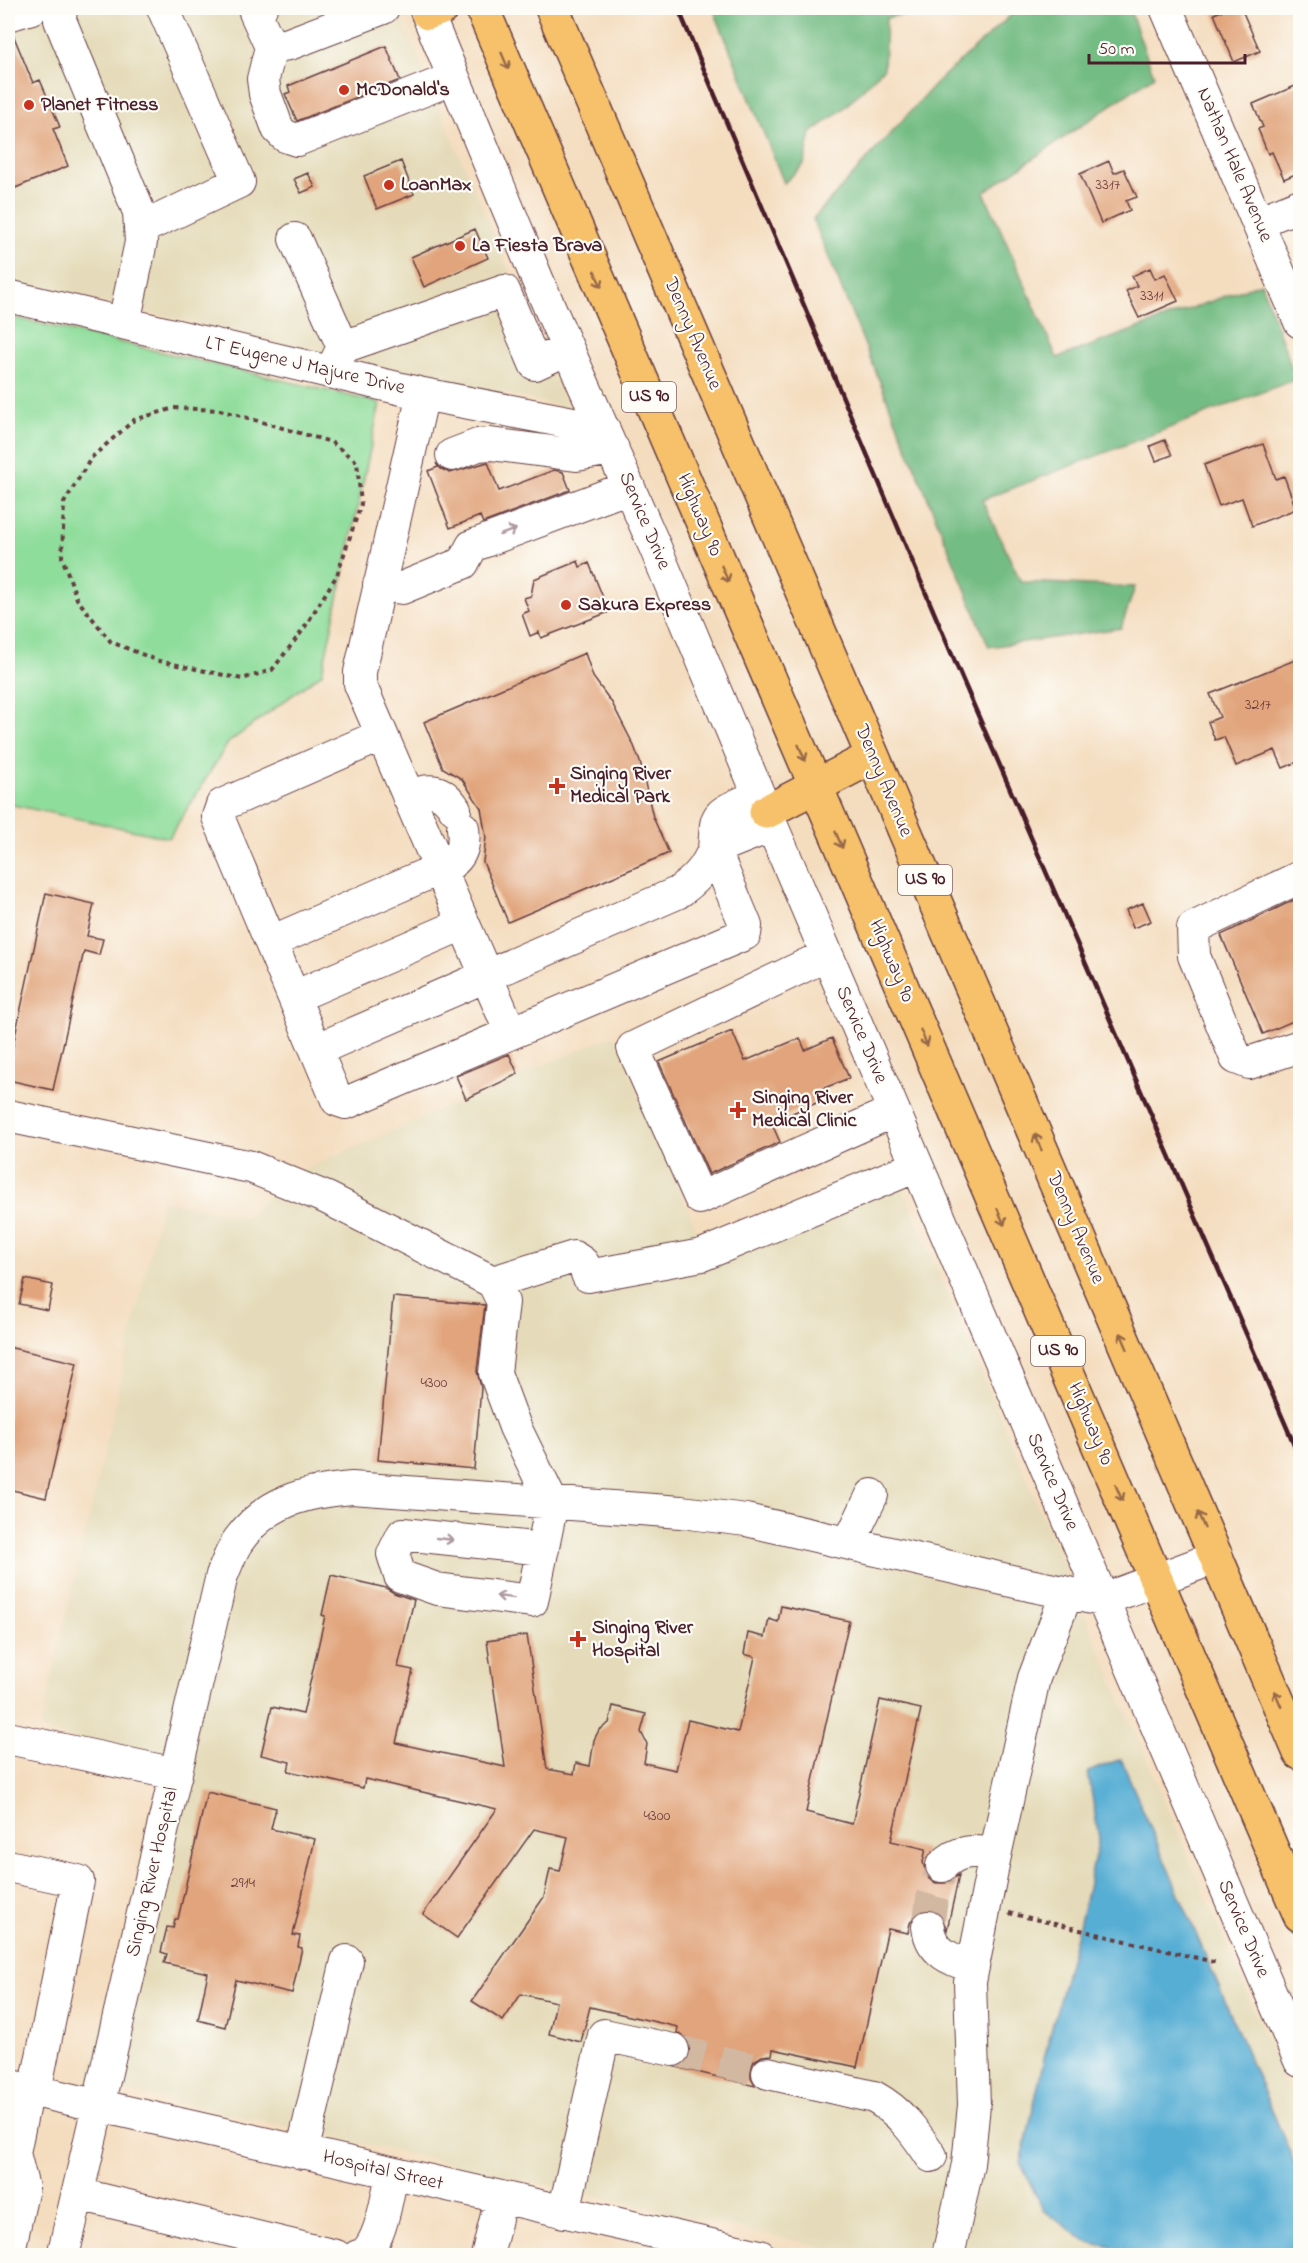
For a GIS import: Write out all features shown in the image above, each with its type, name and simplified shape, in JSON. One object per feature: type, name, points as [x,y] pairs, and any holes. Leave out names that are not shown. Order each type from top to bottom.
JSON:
[{"type":"main road","name":"Highway 90","points":[[482,8],[1300,1915]]},
{"type":"main road","name":"Denny Avenue","points":[[552,8],[1300,1753]]},
{"type":"main road","points":[[763,813],[872,757]]},
{"type":"street","points":[[8,15],[32,8]]},
{"type":"street","points":[[61,8],[60,20],[139,212],[141,242],[124,323]]},
{"type":"street","points":[[140,228],[239,182],[163,8]]},
{"type":"street","points":[[272,47],[289,44],[383,8]]},
{"type":"street","name":"Nathan Hale Avenue","points":[[1166,8],[1300,322]]},
{"type":"street","points":[[256,9],[272,47],[263,79],[264,94],[278,129],[285,136],[297,140],[454,78]]},
{"type":"street","name":"Service Drive","points":[[431,9],[454,78],[629,487],[763,813],[827,955],[1300,2061]]},
{"type":"street","points":[[1258,222],[1300,205]]},
{"type":"street","points":[[295,239],[337,360],[504,291],[535,364],[537,363]]},
{"type":"street","name":"LT Eugene J Majure Drive","points":[[8,296],[124,323],[337,360],[423,394],[525,414],[608,439]]},
{"type":"street","points":[[537,363],[568,349]]},
{"type":"street","points":[[525,414],[537,363]]},
{"type":"street","points":[[423,394],[431,461],[379,585],[359,678],[381,735],[512,1033]]},
{"type":"street","points":[[431,461],[478,445],[490,444],[576,455],[608,439]]},
{"type":"street","points":[[379,585],[402,588],[463,563],[472,546],[629,487]]},
{"type":"street","points":[[381,735],[222,805],[218,811],[218,817],[337,1100],[346,1103],[745,934],[746,926],[714,849]]},
{"type":"street","points":[[271,942],[440,870],[457,859],[461,853],[464,837],[459,818],[442,794],[424,790],[408,795]]},
{"type":"street","points":[[316,1050],[677,893],[691,884],[702,872],[714,849],[717,818],[722,812],[744,802],[763,813]]},
{"type":"street","points":[[1300,877],[1193,928],[1194,956],[1236,1058],[1249,1063],[1300,1046]]},
{"type":"street","points":[[294,997],[464,924]]},
{"type":"street","points":[[827,955],[633,1048],[700,1198],[894,1111]]},
{"type":"street","points":[[8,1116],[251,1167],[327,1198],[493,1282],[503,1302],[495,1372],[515,1427],[552,1503],[543,1550]]},
{"type":"street","points":[[493,1282],[574,1257],[583,1263],[588,1276],[702,1255],[917,1166]]},
{"type":"street","name":"Singing River Hospital","points":[[63,2256],[222,1575],[236,1544],[248,1529],[270,1510],[288,1500],[313,1492],[352,1488],[681,1512],[746,1520],[1102,1600]]},
{"type":"street","points":[[849,1543],[872,1495]]},
{"type":"street","points":[[1102,1600],[1217,1557]]},
{"type":"street","points":[[948,2256],[968,2164],[974,2105],[970,1982],[995,1854],[1034,1678],[1067,1593]]},
{"type":"street","points":[[8,1738],[176,1774]]},
{"type":"street","points":[[942,1866],[960,1852],[995,1854]]},
{"type":"street","points":[[8,1866],[78,1881],[23,2089],[14,2153],[23,2188],[8,2255]]},
{"type":"street","points":[[928,1927],[941,1953],[948,1959],[973,1967]]},
{"type":"street","points":[[302,2153],[347,1960]]},
{"type":"street","points":[[564,2212],[604,2035],[673,2050]]},
{"type":"street","points":[[768,2073],[874,2097],[905,2120],[931,2156]]},
{"type":"street","name":"Hospital Street","points":[[23,2089],[759,2255]]},
{"type":"street","points":[[358,2256],[363,2255],[372,2246],[380,2228],[392,2173]]},
{"type":"street","points":[[78,2194],[336,2256]]},
{"type":"street","points":[[487,2256],[501,2198]]},
{"type":"path","points":[[174,408],[220,410],[331,442],[357,462],[361,504],[337,575],[303,630],[273,670],[242,679],[159,661],[111,642],[77,598],[62,557],[64,503],[92,458],[134,420],[174,408]]},
{"type":"path","points":[[985,1907],[1218,1963]]},
{"type":"shaded area","points":[[8,8],[397,8],[568,408],[8,281]]},
{"type":"shaded area","name":"Singing River Hospital","points":[[614,1035],[703,1245],[894,1169],[1300,2117],[1300,2255],[859,2255],[87,2082],[167,1762],[40,1729],[162,1200],[244,1218],[297,1172]]},
{"type":"green space","points":[[713,8],[934,8],[886,18],[884,68],[843,109],[811,133],[804,164],[784,183]]},
{"type":"green space","points":[[1019,8],[1129,8],[1154,76],[984,192],[1057,358],[1261,283],[1296,379],[982,500],[1021,582],[1135,587],[1121,628],[989,647],[813,219],[938,81]]},
{"type":"green space","points":[[8,316],[380,403],[322,673],[228,743],[169,838],[8,804]]},
{"type":"water","points":[[1121,1759],[1300,2176],[1300,2255],[1151,2255],[1087,2242],[1043,2210],[1021,2164],[1044,2058],[1084,1906],[1099,1838],[1088,1772]]},
{"type":"building","points":[[1228,8],[1241,8],[1260,51],[1234,62],[1214,14]]},
{"type":"building","name":"Planet Fitness","points":[[8,32],[12,32],[33,83],[40,80],[60,127],[53,129],[68,166],[8,191]]},
{"type":"building","name":"McDonald's","points":[[386,46],[400,80],[297,121],[285,94],[290,92],[288,86]]},
{"type":"building","points":[[1300,84],[1300,172],[1284,179],[1272,152],[1268,154],[1258,129],[1263,127],[1253,104]]},
{"type":"building","name":"LoanMax","points":[[401,161],[414,194],[377,209],[364,176]]},
{"type":"building","points":[[1109,161],[1114,173],[1124,169],[1137,197],[1126,201],[1130,210],[1101,223],[1080,174]]},
{"type":"building","points":[[308,173],[315,187],[301,193],[294,179]]},
{"type":"building","name":"La Fiesta Brava","points":[[475,229],[488,258],[424,287],[411,257]]},
{"type":"building","points":[[1150,268],[1155,279],[1165,274],[1178,301],[1139,318],[1126,291],[1137,286],[1132,276]]},
{"type":"building","points":[[1165,440],[1172,455],[1156,461],[1150,446]]},
{"type":"building","points":[[1263,444],[1276,479],[1284,476],[1296,509],[1252,526],[1242,498],[1219,506],[1204,465]]},
{"type":"building","points":[[488,462],[499,491],[554,470],[563,472],[570,490],[483,523],[480,516],[450,528],[428,471],[438,467],[436,463],[441,469],[450,473]]},
{"type":"building","name":"Sakura Express","points":[[578,561],[580,567],[589,563],[609,612],[541,638],[539,632],[530,636],[522,614],[529,611],[524,598],[531,596],[534,579]]},
{"type":"building","name":"Singing River Medical Park","points":[[585,653],[593,677],[612,703],[634,746],[653,817],[669,853],[508,922],[483,862],[486,837],[481,808],[462,779],[443,768],[424,722]]},
{"type":"building","points":[[1300,658],[1300,761],[1283,768],[1275,750],[1236,766],[1224,737],[1215,740],[1208,722],[1220,717],[1210,694]]},
{"type":"building","points":[[46,893],[94,904],[87,936],[103,939],[99,955],[84,951],[53,1090],[8,1080],[8,1068]]},
{"type":"building","points":[[1300,897],[1300,1018],[1263,1034],[1221,935]]},
{"type":"building","points":[[1143,903],[1151,921],[1133,928],[1126,910]]},
{"type":"building","name":"Singing River Medical Clinic","points":[[732,1031],[745,1061],[800,1038],[805,1050],[832,1038],[849,1078],[822,1089],[826,1099],[771,1122],[780,1142],[709,1174],[659,1062]]},
{"type":"building","points":[[509,1054],[518,1074],[466,1099],[456,1076]]},
{"type":"building","points":[[25,1279],[53,1285],[48,1310],[19,1304]]},
{"type":"building","points":[[393,1297],[485,1305],[477,1371],[481,1388],[474,1469],[378,1460]]},
{"type":"building","points":[[8,1347],[77,1363],[46,1498],[8,1489]]},
{"type":"building","points":[[331,1575],[386,1588],[414,1600],[398,1667],[413,1670],[396,1743],[505,1767],[487,1641],[527,1635],[547,1769],[574,1774],[576,1763],[590,1766],[594,1740],[599,1730],[609,1723],[613,1706],[646,1714],[641,1732],[647,1744],[644,1763],[676,1770],[688,1720],[738,1732],[755,1657],[744,1654],[748,1633],[765,1637],[769,1619],[778,1622],[781,1606],[849,1621],[806,1812],[852,1824],[880,1700],[921,1709],[891,1841],[926,1849],[923,1862],[925,1870],[929,1879],[936,1883],[946,1883],[959,1875],[947,1930],[941,1915],[934,1910],[925,1909],[916,1914],[910,1923],[908,1933],[888,1929],[857,2067],[773,2049],[772,2055],[762,2056],[754,2061],[751,2078],[755,2086],[676,2067],[686,2062],[691,2053],[690,2045],[685,2037],[677,2033],[678,2027],[590,2007],[581,2042],[549,2034],[556,2002],[521,1994],[503,2021],[472,2001],[544,1897],[550,1869],[560,1871],[568,1837],[534,1829],[457,1938],[423,1914],[497,1809],[365,1779],[363,1788],[288,1771],[290,1762],[261,1755],[272,1707],[303,1714],[325,1616],[322,1615]]},
{"type":"building","points":[[207,1792],[276,1808],[271,1829],[315,1839],[293,1935],[300,1936],[298,1947],[302,1948],[292,1993],[236,1980],[225,2027],[198,2020],[208,1973],[164,1963],[167,1954],[161,1952],[167,1927],[173,1928],[175,1919],[178,1919]]},
{"type":"tunnel","points":[[928,1927],[932,1899],[942,1866]]},
{"type":"tunnel","points":[[673,2050],[768,2073]]},
{"type":"railway","points":[[678,8],[958,669],[1300,1458]]},
{"type":"place","name":"McDonald's","points":[[344,90]]},
{"type":"place","name":"Planet Fitness","points":[[29,105]]},
{"type":"place","name":"LoanMax","points":[[389,185]]},
{"type":"place","name":"La Fiesta Brava","points":[[460,246]]},
{"type":"place","name":"Sakura Express","points":[[566,605]]},
{"type":"place","name":"Singing River Medical Park","points":[[557,786]]},
{"type":"place","name":"Singing River Medical Clinic","points":[[738,1110]]},
{"type":"place","name":"Singing River Hospital","points":[[578,1639]]}]
